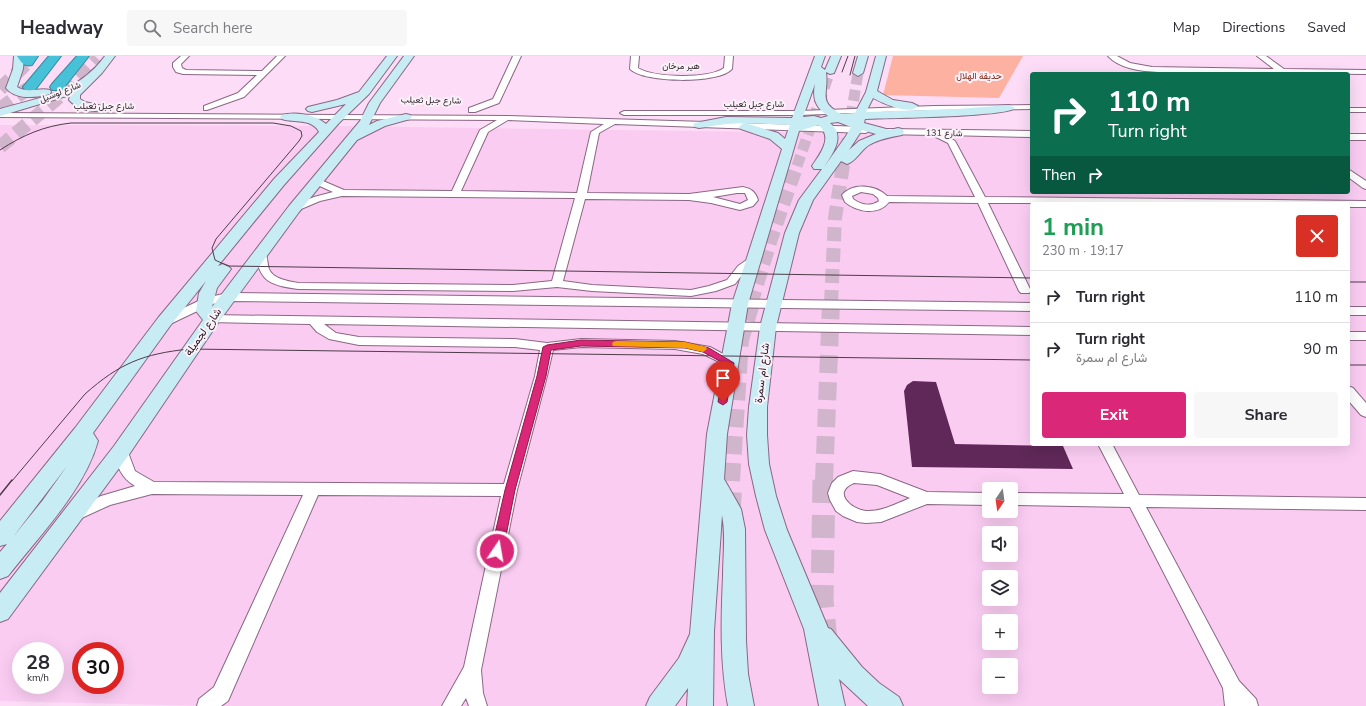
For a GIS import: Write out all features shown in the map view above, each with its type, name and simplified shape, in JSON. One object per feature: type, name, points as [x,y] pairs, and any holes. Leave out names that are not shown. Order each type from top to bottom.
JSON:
[{"type":"highway","name":"شارع لوسيل","points":[[30,87],[55,56]]},
{"type":"highway","name":"شارع لوسيل","points":[[57,87],[83,56]]},
{"type":"street","points":[[1,84],[14,56]]},
{"type":"street","name":"شارع لوسيل","points":[[0,114],[64,92],[84,83],[110,56]]},
{"type":"street","points":[[185,56],[177,64],[177,67],[179,70],[186,72],[263,73]]},
{"type":"street","points":[[207,108],[242,99],[263,73],[281,56]]},
{"type":"street","points":[[342,193],[317,179],[316,175],[351,111],[392,56]]},
{"type":"street","name":"شارع لجميلة","points":[[0,611],[121,451],[208,311],[228,297],[261,255],[294,208],[317,179],[352,140],[409,56]]},
{"type":"street","points":[[472,110],[496,101],[517,56]]},
{"type":"street","name":"هير مرخان","points":[[635,56],[634,69],[636,72],[647,75],[702,76],[720,74],[728,69],[729,56]]},
{"type":"street","points":[[830,71],[836,56]]},
{"type":"street","points":[[858,73],[863,56]]},
{"type":"street","name":"شارع ام سمرة","points":[[832,706],[816,629],[776,530],[766,496],[759,464],[757,435],[758,407],[768,327],[792,233],[806,200],[852,137],[871,92],[881,56]]},
{"type":"street","points":[[1112,56],[1127,64],[1152,70],[1366,72]]},
{"type":"street","points":[[1261,56],[1282,71]]},
{"type":"street","points":[[26,57],[18,69],[11,88],[18,92],[30,93],[53,91],[90,78]]},
{"type":"street","points":[[819,59],[821,74],[818,98],[821,105],[837,116],[859,120],[885,132]]},
{"type":"street","points":[[700,706],[702,631],[710,540],[712,480],[717,434],[740,304],[752,261],[797,121],[819,59]]},
{"type":"street","points":[[90,78],[75,94],[75,100],[81,104],[98,108]]},
{"type":"street","points":[[312,109],[341,102],[366,92]]},
{"type":"street","points":[[871,92],[890,103],[934,108],[1030,107]]},
{"type":"street","points":[[455,194],[484,130],[508,115],[496,101]]},
{"type":"street","name":"شارع جبل ثعيلب","points":[[0,106],[312,109],[351,111]]},
{"type":"street","points":[[859,120],[934,108]]},
{"type":"street","points":[[699,125],[712,121],[726,120],[797,121],[823,124],[1009,108]]},
{"type":"street","name":"شارع جبل ثعيلب","points":[[370,113],[472,110],[508,115],[581,120],[741,126],[837,116]]},
{"type":"street","points":[[1350,110],[1366,110]]},
{"type":"street","points":[[0,537],[82,433],[164,322],[279,182],[325,133],[351,111],[370,113]]},
{"type":"street","name":"شارع جبل ثعيلب","points":[[0,114],[286,117],[351,111]]},
{"type":"street","name":"شارع جبل ثعيلب","points":[[370,113],[406,117],[467,118],[508,115],[797,121]]},
{"type":"street","points":[[797,121],[823,124],[837,116]]},
{"type":"street","points":[[286,117],[307,119],[319,123],[325,133]]},
{"type":"street","points":[[352,140],[375,126],[406,117]]},
{"type":"street","points":[[467,118],[479,125],[484,130]]},
{"type":"street","points":[[581,120],[587,123],[595,132]]},
{"type":"street","points":[[557,284],[581,195],[595,132],[614,121]]},
{"type":"street","points":[[806,200],[803,193],[804,187],[830,148],[833,139],[823,124]]},
{"type":"street","points":[[741,126],[774,136],[789,149]]},
{"type":"street","name":"شارع 131","points":[[885,132],[1030,134]]},
{"type":"street","points":[[820,182],[830,180],[836,176],[855,149],[864,142],[879,136],[898,132]]},
{"type":"street","points":[[930,133],[951,141],[982,200],[1025,291]]},
{"type":"street","points":[[951,141],[964,133]]},
{"type":"street","points":[[1350,137],[1366,137]]},
{"type":"street","points":[[208,311],[208,288],[294,180],[303,165],[308,152]]},
{"type":"street","points":[[1350,174],[1366,186]]},
{"type":"street","points":[[294,208],[317,199],[342,193],[690,197],[709,195],[736,189],[752,194],[753,200],[748,205],[738,207],[711,200],[690,197]]},
{"type":"street","points":[[1178,194],[1184,202]]},
{"type":"street","points":[[884,199],[1117,202]]},
{"type":"street","points":[[1350,204],[1366,204]]},
{"type":"street","points":[[261,255],[264,268],[271,278],[298,286],[513,288],[557,284],[597,289],[691,292],[712,289],[731,282],[742,268],[752,261]]},
{"type":"street","points":[[228,297],[1030,307]]},
{"type":"street","points":[[164,322],[208,311],[313,320],[1030,331]]},
{"type":"street","points":[[1350,311],[1366,311]]},
{"type":"street","points":[[313,320],[326,333],[349,340],[515,342],[547,347],[581,343],[685,345],[715,354],[730,363]]},
{"type":"street","points":[[624,344],[627,326]]},
{"type":"street","points":[[1350,336],[1366,336]]},
{"type":"street","points":[[478,706],[474,693],[472,670],[510,490],[541,376],[547,347]]},
{"type":"street","points":[[1350,392],[1366,412]]},
{"type":"street","points":[[0,569],[77,469],[87,448],[88,441],[82,433]]},
{"type":"street","points":[[1106,446],[1232,687],[1249,706]]},
{"type":"street","points":[[121,451],[125,467],[131,477],[152,488]]},
{"type":"street","points":[[926,498],[884,515],[865,517],[855,516],[840,505],[836,498],[836,490],[839,484],[845,479],[853,477],[872,478],[926,498],[982,499]]},
{"type":"street","points":[[712,480],[725,497],[732,516],[735,540],[734,649],[735,670],[741,706]]},
{"type":"street","points":[[72,517],[106,500],[152,488],[510,490]]},
{"type":"street","points":[[206,706],[222,700],[314,488]]},
{"type":"street","points":[[1018,499],[1366,504]]},
{"type":"street","points":[[816,629],[835,656],[861,684],[890,706]]},
{"type":"street","points":[[659,706],[688,665],[702,631]]},
{"type":"street","points":[[451,706],[472,670]]},
{"type":"street","points":[[1232,687],[1234,706]]},
{"type":"shaded area","points":[[0,125],[343,126],[1030,136],[1030,194],[1350,194],[1350,140],[1366,141],[1366,706],[206,706],[0,701]]},
{"type":"green space","name":"حديقة الهلال","points":[[893,56],[1023,56],[999,98],[883,95]]},
{"type":"building","points":[[913,381],[936,382],[955,444],[1063,446],[1073,469],[912,467],[904,391],[907,385]]},
{"type":"tunnel","points":[[0,147],[72,86],[98,59]]},
{"type":"tunnel","points":[[0,89],[28,62]]},
{"type":"tunnel","points":[[797,166],[830,71]]},
{"type":"tunnel","points":[[843,166],[858,73]]},
{"type":"tunnel","points":[[0,109],[30,87]]},
{"type":"tunnel","points":[[751,304],[771,239],[797,165]]},
{"type":"tunnel","points":[[831,304],[835,218],[843,165]]},
{"type":"tunnel","points":[[731,481],[740,340],[751,303]]},
{"type":"tunnel","points":[[824,481],[831,303]]},
{"type":"tunnel","points":[[729,515],[731,480]]},
{"type":"tunnel","points":[[824,480],[822,600],[826,641]]},
{"type":"tram line","points":[[842,72],[848,56]]},
{"type":"tram line","points":[[850,75],[855,56]]},
{"type":"tram line","points":[[0,150],[34,132],[52,126],[71,123],[273,123],[291,126],[301,131],[302,136],[299,141],[216,239],[212,248],[215,260],[228,266],[1030,278]]},
{"type":"tram line","points":[[1350,282],[1366,282]]},
{"type":"tram line","points":[[12,481],[85,394],[98,383],[121,367],[145,357],[189,349],[1030,360]]},
{"type":"tram line","points":[[1350,365],[1366,365]]},
{"type":"tram line","points":[[0,495],[12,480]]},
{"type":"slow traffic","points":[[616,344],[685,345],[703,349]]},
{"type":"route","points":[[497,551],[510,490],[541,376],[547,347],[566,346],[581,343],[637,344],[685,345],[706,350],[720,356],[730,363],[723,402]]}]
